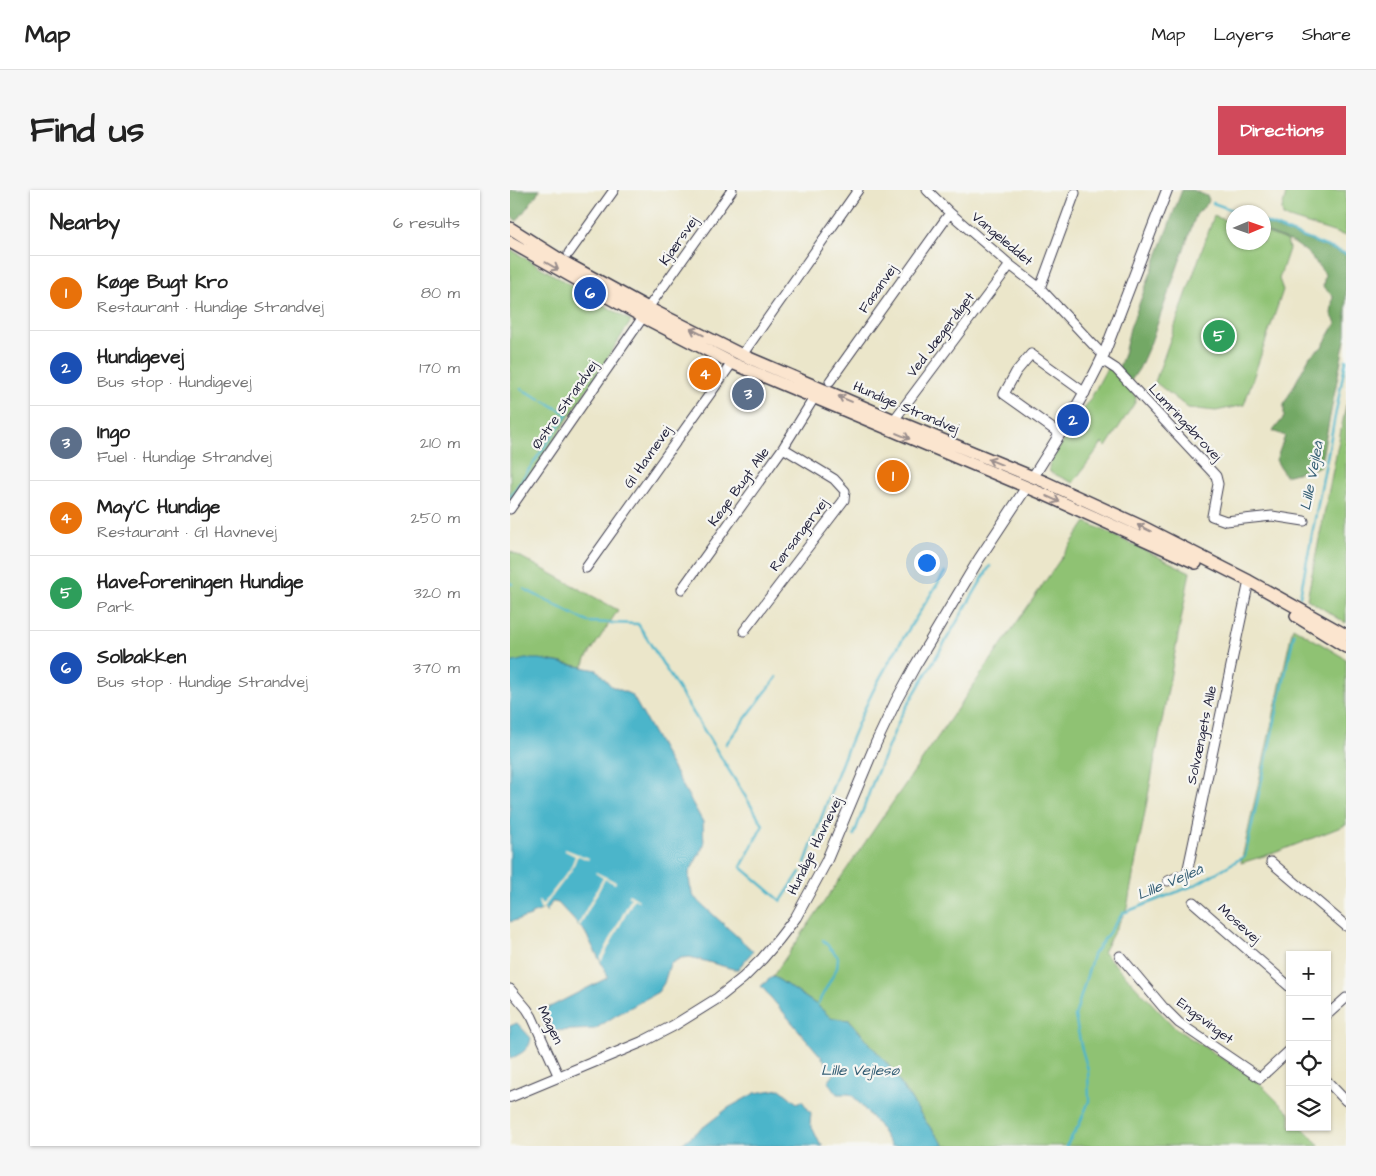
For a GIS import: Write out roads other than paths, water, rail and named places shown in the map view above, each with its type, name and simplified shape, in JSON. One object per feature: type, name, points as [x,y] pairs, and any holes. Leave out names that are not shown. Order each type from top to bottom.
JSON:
[{"type":"main road","name":"Hundige Strandvej","points":[[510,228],[646,313],[732,363],[1248,585]]},
{"type":"main road","name":"Hundige Strandvej","points":[[510,242],[646,313],[894,420],[1032,477],[1141,526],[1294,610]]},
{"type":"main road","points":[[1026,488],[1032,477]]},
{"type":"main road","points":[[1294,610],[1346,635]]},
{"type":"main road","points":[[1294,610],[1346,647]]},
{"type":"street","points":[[569,253],[614,190]]},
{"type":"street","name":"Kjærsvej","points":[[646,313],[732,190]]},
{"type":"street","points":[[742,355],[858,190]]},
{"type":"street","name":"Vangeleddet","points":[[927,190],[1010,265],[1040,288],[1103,357]]},
{"type":"street","points":[[1032,477],[1085,393],[1103,357],[1167,190]]},
{"type":"street","name":"Vangeleddet","points":[[1040,288],[1075,194]]},
{"type":"street","name":"Fasanvej","points":[[830,381],[950,212]]},
{"type":"street","name":"Ved Jægerdiget","points":[[894,420],[1010,265]]},
{"type":"street","name":"Østre Strandvej","points":[[510,509],[646,313]]},
{"type":"street","points":[[1060,434],[1004,394],[1016,372],[1031,354],[1085,393]]},
{"type":"street","name":"Lumringsbrovej","points":[[1103,357],[1216,476],[1218,484],[1212,516],[1226,520],[1272,516],[1304,522]]},
{"type":"street","name":"Gl Havnevej","points":[[586,568],[732,363]]},
{"type":"street","name":"Køge Bugt Alle","points":[[682,590],[783,448],[814,398]]},
{"type":"street","name":"Rørsangervej","points":[[744,631],[844,500],[845,491],[834,479],[783,448]]},
{"type":"street","name":"Hundige Havnevej","points":[[510,1097],[642,1042],[673,1026],[718,998],[743,978],[779,939],[796,917],[826,862],[876,743],[915,666],[979,559],[1026,488]]},
{"type":"street","name":"Solvængets Alle","points":[[1168,881],[1188,873],[1248,585]]},
{"type":"street","points":[[1271,862],[1346,926]]},
{"type":"street","name":"Mosevej","points":[[1193,902],[1286,984]]},
{"type":"street","name":"Engsvinget","points":[[1120,956],[1179,1023],[1260,1078],[1286,1054]]},
{"type":"street","name":"Mågen","points":[[510,989],[528,1008],[559,1077]]},
{"type":"street","points":[[1331,1011],[1346,998]]},
{"type":"street","points":[[1331,1085],[1346,1101]]},
{"type":"water","points":[[525,659],[540,659],[597,670],[611,686],[632,695],[703,822],[704,845],[689,873],[690,886],[694,897],[753,951],[737,970],[690,957],[681,958],[670,964],[664,983],[658,992],[595,1029],[552,1031],[545,1029],[544,1018],[548,1008],[607,978],[607,974],[585,932],[558,903],[554,902],[552,902],[546,912],[544,908],[531,914],[531,916],[510,922],[510,663]]},
{"type":"water","name":"Lille Vejlesø","points":[[773,976],[817,1005],[831,1018],[849,1020],[889,1066],[926,1122],[945,1146],[891,1146],[879,1126],[853,1096],[837,1094],[828,1082],[835,1073],[761,986]]},
{"type":"water","points":[[517,1023],[531,1038],[529,1046],[524,1051],[510,1059],[510,1026]]},
{"type":"water","name":"Lille Vejlesø","points":[[780,1089],[797,1103],[802,1101],[811,1113],[810,1123],[820,1144],[823,1146],[679,1146],[728,1108],[755,1093]]},
{"type":"waterway","points":[[1213,203],[1226,208]]},
{"type":"waterway","points":[[1271,225],[1346,254]]},
{"type":"waterway","name":"Lille Vejleå","points":[[1300,596],[1346,360]]},
{"type":"waterway","points":[[521,389],[540,399]]},
{"type":"waterway","points":[[510,497],[567,414],[544,401]]},
{"type":"waterway","points":[[854,835],[873,782],[901,716],[990,566]]},
{"type":"waterway","points":[[805,863],[844,756],[872,693],[898,647],[945,572]]},
{"type":"waterway","points":[[524,589],[588,622],[638,624],[763,825],[741,867],[781,901],[800,872]]},
{"type":"waterway","name":"Lille Vejleå","points":[[1066,1146],[1079,1125],[1089,1101],[1088,1070],[1075,1016],[1093,955],[1123,913],[1195,885],[1245,856],[1294,634]]},
{"type":"waterway","points":[[726,744],[777,677]]},
{"type":"waterway","points":[[816,1007],[837,968],[838,957],[823,940]]},
{"type":"place","name":"Solbakken","points":[[590,293]]},
{"type":"place","name":"Haveforeningen Hundige","points":[[1219,336]]},
{"type":"place","name":"May'C Hundige","points":[[705,374]]},
{"type":"place","name":"Ingo","points":[[748,394]]},
{"type":"place","name":"Hundigevej","points":[[1073,420]]},
{"type":"place","name":"Køge Bugt Kro","points":[[893,476]]}]
